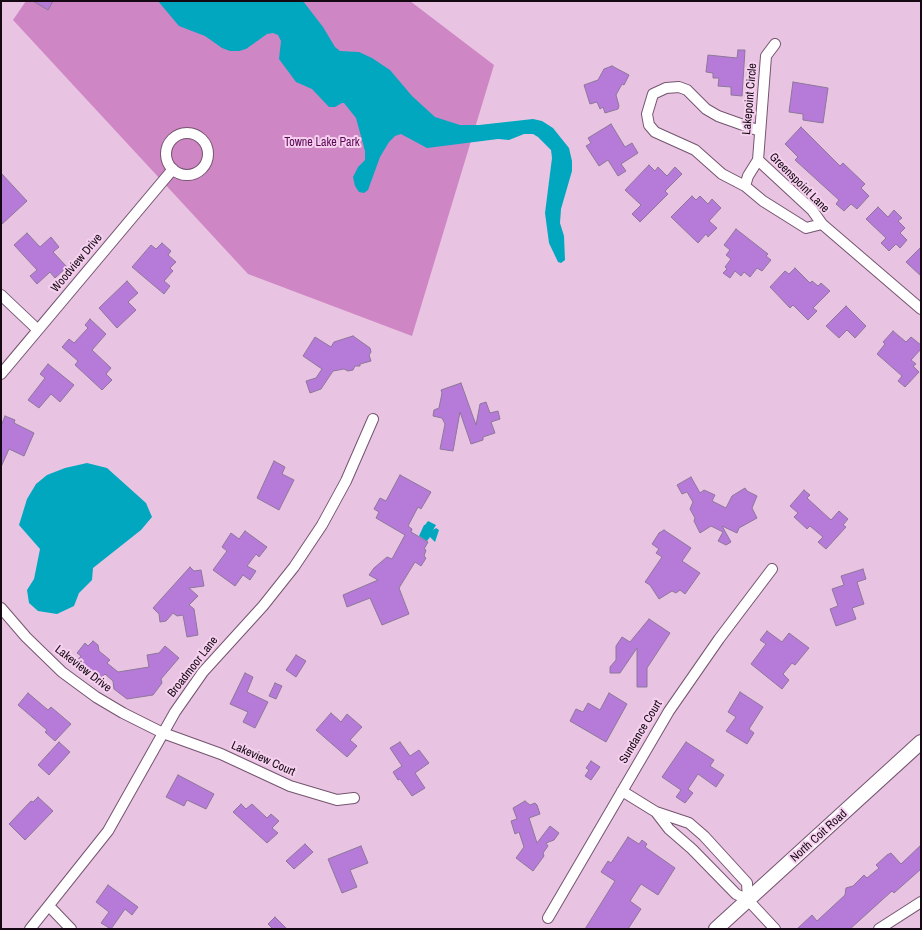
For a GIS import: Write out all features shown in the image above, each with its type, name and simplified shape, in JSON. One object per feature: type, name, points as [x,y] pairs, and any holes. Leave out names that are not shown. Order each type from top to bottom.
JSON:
[{"type":"main road","name":"North Coit Road","points":[[716,929],[921,742]]},
{"type":"street","name":"Lakepoint Circle","points":[[758,160],[766,56],[776,44]]},
{"type":"street","points":[[746,186],[722,174],[695,150],[655,132],[649,124],[647,114],[649,104],[653,94],[666,88],[678,87],[687,90],[706,109],[718,116],[760,131]]},
{"type":"street","points":[[185,134],[194,134],[202,139],[207,147],[208,156],[206,164],[201,170],[187,175],[179,173],[173,169],[167,156],[171,142],[176,137],[185,134]]},
{"type":"street","name":"Greenspoint Lane","points":[[822,224],[806,228],[763,201],[746,186],[748,176],[758,160],[812,210],[822,224],[921,309]]},
{"type":"street","name":"Woodview Drive","points":[[1,374],[173,169]]},
{"type":"street","points":[[1,295],[38,330]]},
{"type":"street","name":"Broadmoor Lane","points":[[30,929],[108,831],[175,712],[203,672],[263,606],[294,567],[322,525],[346,481],[372,419]]},
{"type":"street","name":"Sundance Court","points":[[548,918],[669,711],[719,639],[772,570]]},
{"type":"street","name":"Lakeview Drive","points":[[1,608],[26,637],[62,672],[96,697],[163,733]]},
{"type":"street","name":"Lakeview Court","points":[[163,733],[221,754],[290,786],[311,794],[337,800],[354,798]]},
{"type":"street","points":[[622,791],[656,812],[689,823],[704,836],[747,883],[748,900]]},
{"type":"street","points":[[656,812],[668,829],[692,848],[736,894],[748,900],[775,929]]},
{"type":"street","points":[[692,848],[704,836]]},
{"type":"street","points":[[879,929],[921,902]]},
{"type":"street","points":[[49,906],[71,929]]},
{"type":"green space","name":"Towne Lake Park","points":[[26,1],[410,1],[494,65],[412,336],[248,274],[13,20]]},
{"type":"water","points":[[158,1],[303,1],[323,27],[335,47],[340,51],[359,52],[372,58],[390,70],[412,96],[435,117],[460,125],[479,125],[533,119],[542,121],[553,128],[569,148],[572,161],[572,171],[561,209],[560,223],[564,236],[565,260],[561,263],[558,262],[549,243],[545,213],[552,158],[551,150],[538,137],[533,134],[524,134],[509,140],[498,139],[427,148],[401,134],[395,136],[389,142],[380,157],[368,190],[364,193],[359,192],[355,186],[353,177],[358,167],[365,160],[365,151],[356,118],[344,103],[335,107],[329,107],[312,89],[296,82],[279,59],[281,41],[278,35],[273,33],[267,34],[246,49],[230,51],[222,48],[205,36],[179,26]]},
{"type":"water","points":[[87,463],[107,468],[146,503],[152,517],[141,530],[93,568],[92,580],[79,593],[74,606],[57,614],[38,611],[29,603],[27,590],[34,579],[40,549],[19,525],[27,499],[36,484],[47,475],[65,468]]},
{"type":"water","points":[[428,521],[436,525],[433,530],[436,528],[439,530],[435,542],[430,537],[427,541],[419,536],[424,525]]},
{"type":"building","points":[[33,1],[53,1],[48,10]]},
{"type":"building","points":[[738,50],[745,50],[742,96],[731,95],[731,87],[718,86],[719,78],[713,78],[713,73],[706,72],[708,55],[737,58]]},
{"type":"building","points":[[612,66],[629,75],[624,85],[622,84],[616,95],[619,106],[618,109],[605,113],[603,107],[600,109],[597,102],[590,104],[584,85],[598,80],[604,69]]},
{"type":"building","points":[[793,82],[828,88],[823,123],[803,120],[803,114],[789,112]]},
{"type":"building","points":[[611,124],[625,147],[632,143],[638,153],[621,164],[626,171],[618,176],[608,160],[599,166],[586,146],[591,143],[588,138]]},
{"type":"building","points":[[801,127],[840,166],[843,163],[865,184],[861,188],[869,196],[857,209],[851,204],[844,211],[836,204],[839,200],[795,160],[798,157],[785,144]]},
{"type":"building","points":[[649,165],[655,171],[658,167],[667,176],[675,167],[682,174],[665,191],[668,194],[640,222],[632,214],[641,205],[625,190]]},
{"type":"building","points":[[1,173],[27,201],[1,225]]},
{"type":"building","points":[[692,196],[696,200],[700,196],[708,204],[712,199],[721,208],[709,221],[717,228],[708,237],[706,234],[698,243],[671,217]]},
{"type":"building","points":[[878,207],[888,217],[894,210],[902,218],[898,221],[905,228],[900,233],[907,240],[900,248],[896,244],[889,251],[881,243],[886,238],[866,219]]},
{"type":"building","points":[[736,229],[768,254],[766,256],[771,260],[762,271],[757,268],[750,277],[744,272],[741,276],[735,271],[730,278],[723,273],[727,269],[725,267],[731,259],[726,255],[730,250],[724,245]]},
{"type":"building","points":[[27,233],[40,247],[51,237],[59,247],[53,252],[67,267],[55,278],[50,272],[37,284],[30,276],[37,270],[14,245]]},
{"type":"building","points":[[162,243],[171,251],[168,255],[176,262],[170,268],[173,271],[164,281],[170,286],[164,294],[132,267],[151,245],[156,249]]},
{"type":"building","points":[[921,247],[921,276],[906,262]]},
{"type":"building","points":[[795,268],[810,283],[812,281],[818,286],[821,283],[830,291],[813,308],[817,311],[808,320],[793,305],[790,308],[770,287],[785,271],[789,274]]},
{"type":"building","points":[[127,281],[138,293],[128,302],[136,310],[117,328],[99,308]]},
{"type":"building","points":[[846,306],[866,326],[855,338],[847,330],[839,338],[826,326]]},
{"type":"building","points":[[90,319],[106,334],[92,350],[111,368],[106,374],[112,380],[102,390],[75,365],[78,361],[62,347],[69,339],[74,343],[88,328],[85,325]]},
{"type":"building","points":[[893,331],[906,342],[911,337],[921,345],[921,349],[911,360],[916,364],[913,366],[919,372],[905,387],[898,381],[902,376],[877,354],[885,344],[883,342]]},
{"type":"building","points":[[353,336],[370,348],[371,352],[369,355],[371,361],[360,364],[360,366],[355,366],[353,370],[348,371],[344,369],[333,371],[321,389],[310,393],[306,381],[316,378],[322,369],[303,356],[315,337],[331,347],[334,342]]},
{"type":"building","points":[[48,364],[74,385],[60,402],[51,394],[39,408],[28,400],[45,378],[40,374]]},
{"type":"building","points":[[461,383],[476,425],[480,404],[486,402],[490,413],[498,411],[500,419],[491,422],[495,433],[483,437],[483,440],[471,444],[460,412],[453,451],[440,449],[445,424],[442,418],[433,416],[434,410],[439,408],[442,393],[441,390]]},
{"type":"building","points":[[5,416],[15,420],[14,423],[34,433],[24,456],[9,449],[1,467],[1,426]]},
{"type":"building","points":[[274,461],[285,467],[282,474],[294,480],[279,510],[257,498]]},
{"type":"building","points":[[400,475],[431,492],[421,509],[418,507],[408,526],[412,529],[411,532],[428,542],[424,549],[426,550],[424,556],[426,558],[421,566],[415,562],[399,588],[409,614],[382,625],[370,598],[347,607],[343,595],[378,580],[369,575],[374,568],[387,557],[392,559],[405,535],[376,518],[379,512],[374,509],[380,498],[386,501]]},
{"type":"building","points":[[691,477],[700,493],[704,490],[715,495],[712,501],[726,508],[732,496],[745,488],[747,491],[757,496],[752,508],[757,518],[739,528],[737,533],[722,526],[731,542],[726,545],[718,541],[723,532],[711,526],[700,533],[690,509],[693,502],[687,492],[682,494],[677,485]]},
{"type":"building","points":[[804,490],[810,495],[807,498],[831,520],[839,511],[848,519],[843,525],[846,527],[826,549],[818,542],[823,537],[810,526],[807,529],[794,517],[798,513],[790,506]]},
{"type":"building","points":[[664,530],[691,548],[682,561],[700,573],[685,594],[680,590],[676,593],[672,591],[659,599],[650,585],[645,582],[662,557],[656,553],[659,549],[652,544],[659,533]]},
{"type":"building","points":[[245,531],[267,547],[259,557],[256,554],[247,566],[256,571],[250,580],[243,575],[235,586],[213,570],[227,551],[222,547],[231,533],[239,539]]},
{"type":"building","points":[[190,567],[194,571],[201,570],[204,586],[189,588],[198,596],[189,605],[194,609],[198,635],[187,637],[183,615],[177,616],[173,613],[166,621],[160,622],[159,614],[153,608]]},
{"type":"building","points":[[863,569],[866,579],[857,582],[864,604],[852,608],[856,619],[836,626],[830,609],[838,606],[832,589],[844,585],[841,576]]},
{"type":"building","points":[[649,619],[670,633],[647,668],[647,687],[637,687],[637,648],[620,673],[610,673],[610,667],[616,660],[616,646],[622,637],[630,642]]},
{"type":"building","points":[[767,631],[782,642],[789,633],[809,648],[795,665],[792,663],[783,674],[789,680],[782,689],[751,664],[766,644],[760,640]]},
{"type":"building","points":[[93,641],[98,645],[99,651],[110,660],[107,663],[118,672],[149,667],[147,655],[159,653],[165,646],[179,658],[161,679],[162,683],[153,695],[127,699],[114,689],[113,681],[105,674],[99,680],[76,662],[81,656],[77,653],[85,643],[88,646]]},
{"type":"building","points":[[296,655],[306,661],[296,677],[286,670]]},
{"type":"building","points":[[245,673],[253,677],[247,692],[268,702],[255,728],[243,722],[248,712],[230,704]]},
{"type":"building","points":[[275,683],[282,686],[276,699],[269,696]]},
{"type":"building","points":[[740,692],[763,707],[749,729],[754,733],[747,744],[726,731],[736,717],[728,712]]},
{"type":"building","points":[[28,693],[48,710],[51,707],[71,724],[55,741],[45,732],[47,730],[18,705]]},
{"type":"building","points":[[609,693],[627,704],[606,742],[570,721],[576,709],[583,712],[588,703],[600,710]]},
{"type":"building","points":[[331,713],[341,722],[347,714],[362,727],[350,740],[357,746],[347,757],[316,730]]},
{"type":"building","points":[[59,742],[70,752],[49,775],[38,765]]},
{"type":"building","points":[[400,742],[410,756],[419,750],[429,763],[415,773],[425,788],[412,796],[393,772],[402,766],[390,748]]},
{"type":"building","points":[[686,742],[714,760],[710,766],[724,775],[716,787],[698,774],[688,789],[693,793],[685,803],[676,797],[681,790],[662,777]]},
{"type":"building","points":[[591,761],[600,767],[591,780],[585,776],[589,770],[586,768]]},
{"type":"building","points":[[178,775],[214,794],[206,809],[187,800],[184,806],[166,797]]},
{"type":"building","points":[[38,797],[53,811],[25,840],[9,824],[31,801],[33,802]]},
{"type":"building","points":[[525,801],[530,805],[535,803],[540,814],[529,818],[537,843],[550,826],[559,833],[554,840],[546,843],[548,846],[543,853],[544,856],[533,871],[516,858],[524,847],[519,832],[515,834],[511,821],[517,819],[513,808]]},
{"type":"building","points":[[241,804],[246,809],[252,804],[267,818],[271,814],[279,821],[272,828],[278,833],[267,843],[233,812]]},
{"type":"building","points":[[628,837],[639,844],[642,840],[647,844],[645,847],[675,868],[658,895],[641,884],[630,901],[641,909],[628,929],[585,929],[615,881],[601,872],[608,861],[611,863]]},
{"type":"building","points":[[305,844],[313,852],[294,869],[286,861]]},
{"type":"building","points":[[921,845],[921,869],[894,893],[892,891],[850,929],[797,929],[812,915],[817,921],[845,895],[846,888],[853,886],[864,875],[867,878],[879,868],[876,865],[887,855],[891,853],[901,864]]},
{"type":"building","points":[[361,846],[368,863],[350,870],[357,887],[342,893],[328,859]]},
{"type":"building","points":[[108,885],[138,907],[132,915],[125,909],[111,929],[101,923],[109,912],[96,902]]},
{"type":"building","points":[[275,917],[287,929],[273,929],[268,924]]}]
